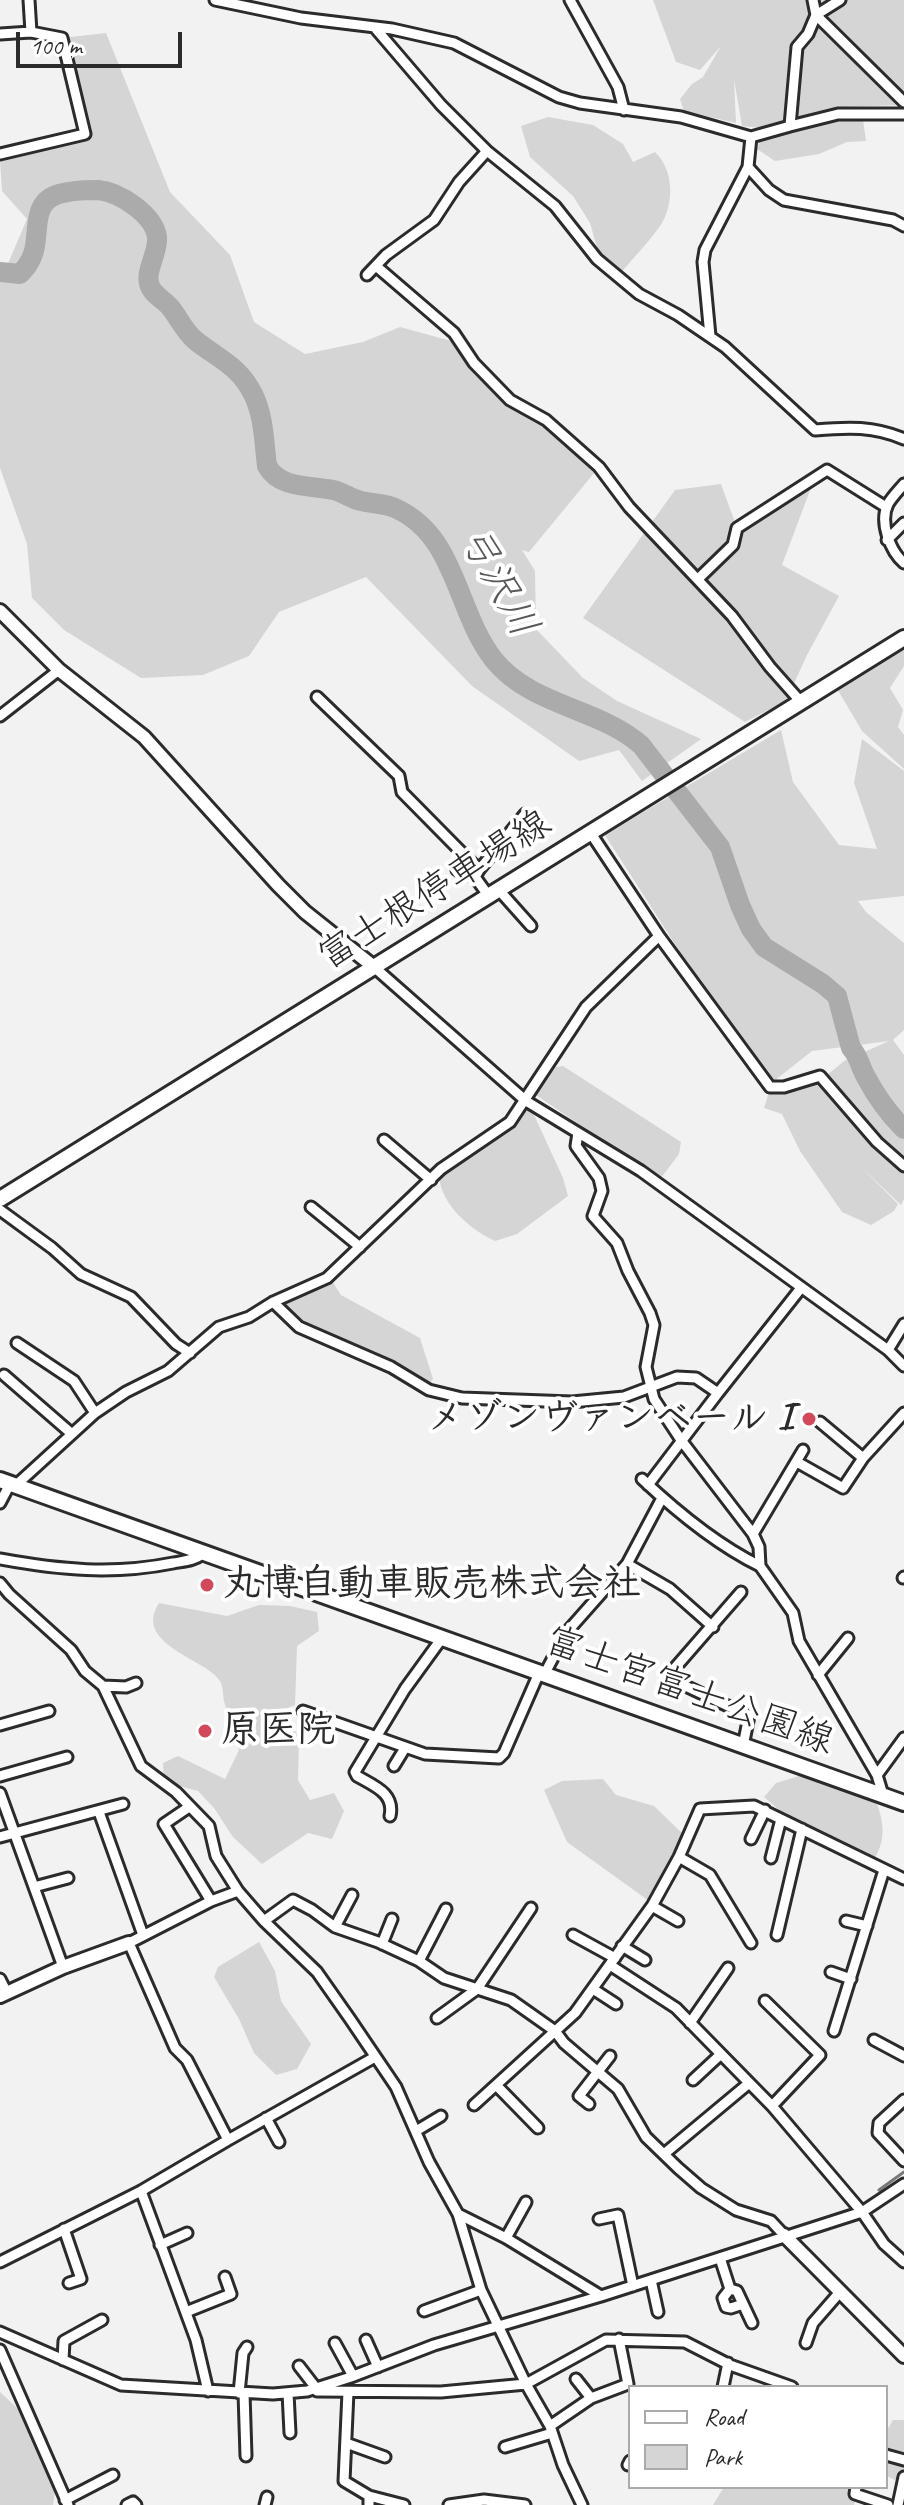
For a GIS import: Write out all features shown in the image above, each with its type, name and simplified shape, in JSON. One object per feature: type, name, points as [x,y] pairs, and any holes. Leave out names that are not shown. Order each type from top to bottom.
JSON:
[{"type":"main road","name":"富士根停車場線","points":[[0,1199],[904,638]]},
{"type":"main road","name":"富士宮富士公園線","points":[[8,1483],[904,1803]]},
{"type":"street","points":[[29,0],[31,32]]},
{"type":"street","points":[[215,0],[301,18],[373,27],[454,43],[559,97],[580,103],[681,117],[751,137],[838,114],[904,114]]},
{"type":"street","points":[[570,0],[618,87],[624,110]]},
{"type":"street","points":[[813,0],[816,15],[904,102]]},
{"type":"street","points":[[790,126],[797,47],[808,34],[816,15],[840,0]]},
{"type":"street","points":[[373,27],[384,35],[441,105],[487,151],[555,206],[597,259],[639,294],[710,336],[815,430],[853,426],[883,430],[904,439]]},
{"type":"street","points":[[0,34],[31,32],[62,38],[85,134],[0,154]]},
{"type":"street","points":[[710,336],[703,262],[705,250],[748,167],[751,137]]},
{"type":"street","points":[[367,275],[402,243],[421,233],[434,220],[459,182],[487,151]]},
{"type":"street","points":[[748,167],[769,190],[784,200],[893,220],[904,226]]},
{"type":"street","points":[[376,266],[454,333],[474,363],[510,400],[546,420],[599,467],[629,507],[732,616],[801,702]]},
{"type":"street","points":[[698,579],[733,545],[737,528],[827,470],[886,507]]},
{"type":"street","points":[[904,484],[886,507],[887,540],[904,563]]},
{"type":"street","points":[[887,540],[904,523]]},
{"type":"street","points":[[0,611],[59,670],[144,737],[305,912],[374,967],[526,1101],[641,1171],[888,1350],[904,1366]]},
{"type":"street","points":[[0,716],[59,670]]},
{"type":"street","points":[[317,697],[399,776],[402,792],[493,892],[531,926]]},
{"type":"street","points":[[477,873],[525,814]]},
{"type":"street","points":[[590,832],[659,936],[770,1087],[784,1087],[820,1076],[877,1142],[904,1166]]},
{"type":"street","points":[[457,870],[477,873]]},
{"type":"street","points":[[0,1503],[8,1483],[95,1413],[126,1392],[168,1371],[219,1327],[249,1317],[273,1302],[327,1278],[441,1169],[510,1122],[586,1007],[659,936]]},
{"type":"street","points":[[578,1133],[576,1146],[599,1178],[602,1191],[593,1216],[617,1243],[654,1325],[646,1367],[649,1389],[681,1440],[753,1534],[759,1547],[760,1566]]},
{"type":"street","points":[[384,1140],[431,1180]]},
{"type":"street","points":[[311,1207],[360,1247]]},
{"type":"street","points":[[0,1210],[52,1248],[81,1274],[131,1297],[176,1344],[190,1353]]},
{"type":"street","points":[[801,1288],[645,1482],[734,1553],[760,1566],[793,1613],[799,1641],[877,1775],[883,1795]]},
{"type":"street","points":[[273,1302],[299,1327],[391,1367],[429,1390],[462,1398],[572,1402],[624,1397],[677,1377],[696,1378],[718,1393]]},
{"type":"street","points":[[888,1350],[904,1324]]},
{"type":"street","points":[[17,1343],[74,1381],[95,1413]]},
{"type":"street","points":[[4,1375],[72,1434]]},
{"type":"street","points":[[797,1462],[843,1488],[863,1458],[904,1413]]},
{"type":"street","points":[[820,1422],[863,1458]]},
{"type":"street","points":[[753,1534],[803,1450]]},
{"type":"street","points":[[303,1711],[425,1754],[499,1758],[541,1674],[566,1633],[627,1564],[662,1498]]},
{"type":"street","points":[[0,1559],[43,1567],[108,1572],[196,1559],[202,1554]]},
{"type":"street","points":[[627,1564],[670,1589],[713,1627]]},
{"type":"street","points":[[0,1583],[71,1650],[85,1671],[103,1686],[141,1766],[176,1792],[209,1826],[216,1856],[238,1891],[317,1972],[396,2087],[429,2162],[458,2214],[481,2290],[551,2430],[582,2505]]},
{"type":"street","points":[[741,1592],[674,1669],[675,1681],[749,1716],[743,1746]]},
{"type":"street","points":[[390,1816],[392,1808],[386,1794],[355,1772],[412,1677],[442,1638]]},
{"type":"street","points":[[818,1675],[848,1638]]},
{"type":"street","points":[[103,1686],[126,1687],[136,1683]]},
{"type":"street","points":[[0,1725],[49,1711]]},
{"type":"street","points":[[877,1775],[904,1738]]},
{"type":"street","points":[[394,1766],[405,1748]]},
{"type":"street","points":[[0,1776],[67,1757]]},
{"type":"street","points":[[0,1793],[63,1967]]},
{"type":"street","points":[[0,1837],[123,1804]]},
{"type":"street","points":[[474,2105],[575,2013],[652,1906],[679,1857],[700,1809],[754,1806],[904,1879]]},
{"type":"street","points":[[189,1807],[164,1824],[211,1901]]},
{"type":"street","points":[[751,1839],[765,1810]]},
{"type":"street","points":[[99,1812],[143,1935]]},
{"type":"street","points":[[771,1858],[781,1819]]},
{"type":"street","points":[[777,1935],[802,1829]]},
{"type":"street","points":[[679,1857],[710,1875],[751,1943]]},
{"type":"street","points":[[834,2031],[884,1870]]},
{"type":"street","points":[[34,1887],[68,1878]]},
{"type":"street","points":[[0,1979],[4,1995],[63,1967],[129,1943],[211,1901],[238,1891]]},
{"type":"street","points":[[335,1927],[352,1895]]},
{"type":"street","points":[[264,1921],[293,1900],[335,1927],[419,1961],[444,1978],[511,2000],[555,2031],[564,2043],[599,2070],[618,2089],[646,2137],[701,2188],[736,2210],[771,2221],[904,2356]]},
{"type":"street","points":[[652,1906],[678,1921]]},
{"type":"street","points":[[437,2018],[477,1989],[531,1908]]},
{"type":"street","points":[[419,1961],[446,1909]]},
{"type":"street","points":[[382,1944],[392,1919]]},
{"type":"street","points":[[846,1921],[867,1926]]},
{"type":"street","points":[[573,1935],[676,2008],[772,2106],[862,2212],[884,2244],[903,2261]]},
{"type":"street","points":[[129,1943],[175,2048],[187,2060],[228,2140]]},
{"type":"street","points":[[622,1946],[645,1960]]},
{"type":"street","points":[[690,2023],[728,1968]]},
{"type":"street","points":[[831,1972],[851,1979]]},
{"type":"street","points":[[593,1989],[616,2004]]},
{"type":"street","points":[[765,2001],[820,2055],[772,2106]]},
{"type":"street","points":[[874,2040],[904,2056]]},
{"type":"street","points":[[693,2080],[721,2054]]},
{"type":"street","points":[[589,2104],[579,2096],[610,2056]]},
{"type":"street","points":[[0,2262],[141,2191],[375,2057]]},
{"type":"street","points":[[664,2154],[748,2084]]},
{"type":"street","points":[[497,2086],[538,2128]]},
{"type":"street","points":[[904,2100],[879,2123],[878,2133],[904,2161]]},
{"type":"street","points":[[416,2131],[441,2116]]},
{"type":"street","points":[[266,2118],[279,2142]]},
{"type":"street","points":[[311,2390],[434,2345],[601,2296],[862,2212],[904,2184]]},
{"type":"street","points":[[141,2191],[196,2340],[208,2391]]},
{"type":"street","points":[[506,2238],[526,2202]]},
{"type":"street","points":[[458,2214],[506,2238],[601,2296]]},
{"type":"street","points":[[599,2219],[618,2215],[633,2286]]},
{"type":"street","points":[[64,2229],[81,2279],[69,2283]]},
{"type":"street","points":[[160,2245],[187,2233]]},
{"type":"street","points":[[720,2258],[730,2289]]},
{"type":"street","points":[[186,2312],[231,2294],[225,2277]]},
{"type":"street","points":[[651,2280],[658,2312]]},
{"type":"street","points":[[730,2289],[737,2291],[752,2323]]},
{"type":"street","points":[[730,2289],[723,2298],[726,2307],[743,2304]]},
{"type":"street","points":[[424,2311],[481,2290]]},
{"type":"street","points":[[806,2343],[813,2323],[840,2292]]},
{"type":"street","points":[[63,2360],[64,2341],[102,2320]]},
{"type":"street","points":[[0,2332],[121,2385],[208,2391],[441,2392],[526,2384],[606,2340],[619,2339],[685,2342],[728,2363],[787,2385]]},
{"type":"street","points":[[619,2339],[628,2385]]},
{"type":"street","points":[[366,2340],[378,2367]]},
{"type":"street","points":[[335,2343],[353,2376]]},
{"type":"street","points":[[246,2456],[241,2393],[243,2353],[247,2347]]},
{"type":"street","points":[[0,2350],[66,2503],[113,2475]]},
{"type":"street","points":[[723,2385],[728,2363]]},
{"type":"street","points":[[299,2366],[311,2390]]},
{"type":"street","points":[[576,2379],[591,2398]]},
{"type":"street","points":[[505,2447],[551,2430],[591,2398],[628,2388]]},
{"type":"street","points":[[348,2392],[344,2481],[369,2500],[404,2505]]},
{"type":"street","points":[[288,2393],[290,2433]]},
{"type":"street","points":[[346,2443],[385,2457]]},
{"type":"street","points":[[898,2505],[904,2477]]},
{"type":"street","points":[[856,2489],[855,2494],[888,2505]]},
{"type":"street","points":[[449,2505],[484,2500],[525,2505]]},
{"type":"street","points":[[127,2505],[133,2502],[136,2505]]},
{"type":"green space","points":[[653,0],[904,0],[904,105],[839,107],[762,128],[742,126],[734,79],[736,123],[684,111],[680,99],[692,84],[703,77],[721,46],[700,70],[676,62]]},
{"type":"green space","points":[[106,33],[170,192],[230,255],[254,322],[305,354],[363,342],[400,327],[462,344],[510,400],[532,412],[599,467],[529,552],[522,550],[535,571],[536,629],[583,678],[617,701],[701,739],[642,781],[619,750],[579,761],[472,686],[366,577],[279,612],[249,656],[203,675],[141,678],[64,630],[32,598],[27,544],[0,468],[0,273],[4,273],[27,219],[2,191],[0,160],[86,136],[62,38]]},
{"type":"green space","points":[[548,117],[593,125],[623,144],[633,162],[655,152],[665,166],[670,183],[670,200],[665,217],[621,273],[598,251],[590,223],[573,196],[530,157],[521,126]]},
{"type":"green space","points":[[863,120],[866,141],[847,142],[819,154],[775,161],[757,149],[760,140],[825,121]]},
{"type":"green space","points":[[815,477],[782,565],[839,596],[786,701],[745,722],[583,618],[675,490],[721,484],[737,528]]},
{"type":"green space","points":[[904,647],[904,666],[890,688],[903,710],[898,727],[904,735],[904,769],[862,731],[836,687]]},
{"type":"green space","points":[[781,730],[793,782],[839,845],[877,849],[854,783],[862,739],[904,771],[904,896],[858,901],[866,912],[904,943],[904,1030],[893,1040],[904,1055],[904,1157],[870,1127],[826,1076],[844,1061],[889,1041],[812,1051],[774,1081],[694,974],[605,835]]},
{"type":"green space","points":[[563,1066],[681,1142],[679,1154],[660,1179],[536,1095],[556,1067]]},
{"type":"green space","points":[[820,1079],[855,1115],[874,1146],[904,1171],[904,1199],[901,1205],[860,1166],[898,1204],[894,1211],[871,1225],[842,1212],[800,1151],[782,1114],[764,1108],[769,1092]]},
{"type":"green space","points":[[526,1104],[563,1178],[568,1196],[517,1234],[495,1241],[476,1230],[451,1206],[439,1176],[511,1124]]},
{"type":"green space","points":[[332,1281],[341,1295],[420,1338],[433,1379],[427,1385],[372,1352],[313,1329],[289,1313],[282,1304]]},
{"type":"green space","points":[[159,1603],[227,1616],[259,1605],[290,1606],[317,1612],[319,1631],[297,1646],[295,1705],[283,1710],[299,1738],[298,1780],[310,1800],[334,1793],[344,1811],[332,1839],[308,1833],[262,1864],[233,1837],[214,1808],[198,1791],[164,1782],[163,1763],[178,1756],[225,1779],[239,1750],[221,1683],[215,1675],[164,1641],[156,1630],[153,1618]]},
{"type":"green space","points":[[802,1775],[877,1804],[882,1834],[873,1861],[786,1816],[764,1797],[776,1783]]},
{"type":"green space","points":[[603,1779],[616,1795],[654,1806],[685,1836],[649,1901],[567,1842],[544,1790],[562,1781]]},
{"type":"green space","points":[[259,1942],[275,1971],[281,2001],[311,2044],[297,2069],[276,2075],[254,2053],[239,2019],[214,1977],[218,1967]]},
{"type":"green space","points":[[0,2392],[47,2436],[57,2478],[53,2505],[0,2505]]},
{"type":"green space","points":[[893,2420],[904,2420],[904,2494],[900,2482],[888,2477],[888,2429]]},
{"type":"green space","points":[[723,2489],[858,2489],[854,2505],[713,2505]]},
{"type":"waterway","name":"弓沢川","points":[[0,272],[20,274],[28,265],[43,205],[56,195],[98,190],[126,200],[143,213],[157,237],[149,284],[192,337],[235,370],[247,384],[259,411],[267,466],[280,479],[296,485],[333,490],[357,500],[393,507],[417,522],[444,556],[481,641],[509,675],[546,697],[606,723],[641,745],[720,847],[740,905],[764,947],[837,996],[851,1048],[878,1098],[904,1129]]},
{"type":"waterway","points":[[879,2190],[904,2172]]},
{"type":"place","name":"メゾンヴァンベール I","points":[[809,1419]]},
{"type":"place","name":"丸博自動車販売株式会社","points":[[207,1585]]},
{"type":"place","name":"原医院","points":[[205,1731]]}]
